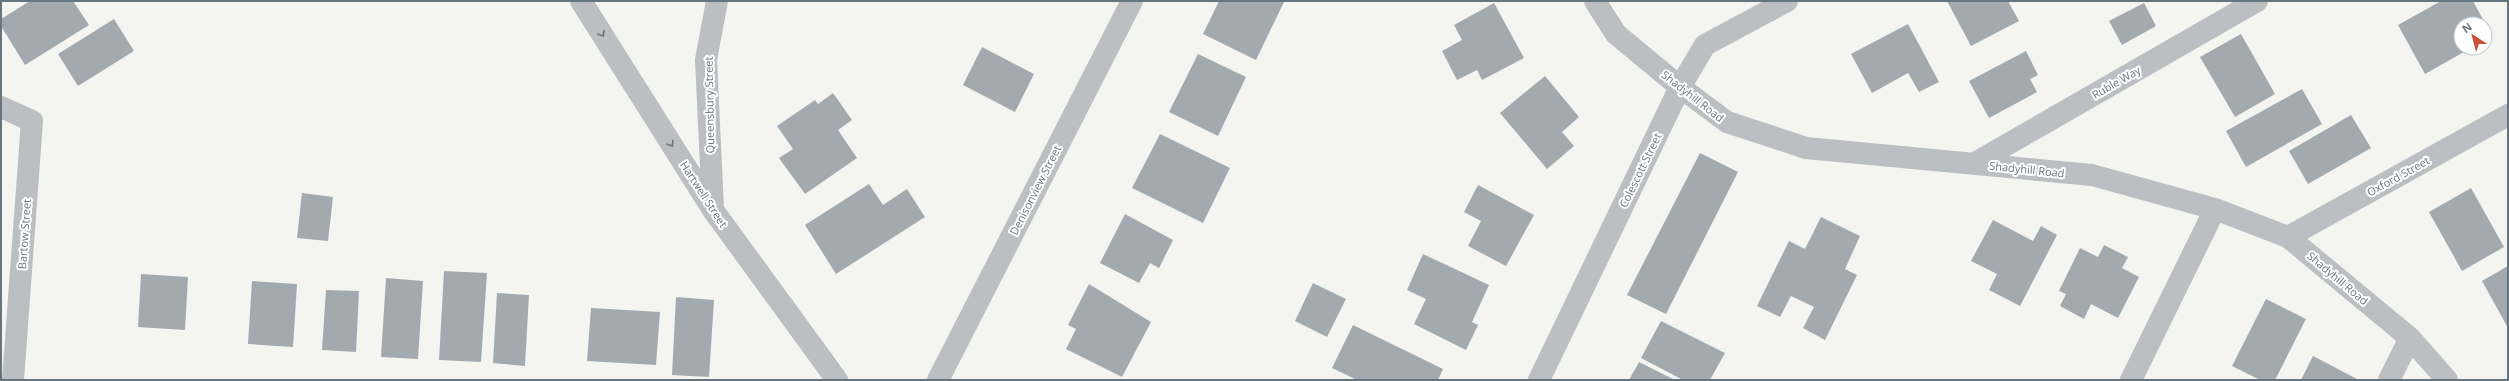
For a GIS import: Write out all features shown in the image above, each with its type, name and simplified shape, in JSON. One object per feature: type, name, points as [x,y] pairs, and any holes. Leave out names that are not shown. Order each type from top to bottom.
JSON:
[{"type":"street","name":"Hartwell Street","points":[[581,1],[713,210],[811,342],[837,380]]},
{"type":"street","name":"Queensbury Street","points":[[713,210],[706,60],[717,1]]},
{"type":"street","name":"Denisonview Street","points":[[938,380],[1132,1]]},
{"type":"street","name":"Shadyhill Road","points":[[1595,1],[1616,34],[1680,87],[1727,122],[1806,148],[2092,175],[2215,210],[2288,237],[2410,338],[2447,380]]},
{"type":"street","name":"Colescott Street","points":[[1539,380],[1680,87],[1705,45],[1787,1]]},
{"type":"street","name":"Ruble Way","points":[[1975,163],[2244,4]]},
{"type":"street","name":"Bartow Street","points":[[1,107],[32,121],[13,380]]},
{"type":"street","name":"Oxford Street","points":[[2288,237],[2508,115]]},
{"type":"street","points":[[2130,380],[2215,210]]},
{"type":"street","points":[[2389,380],[2410,338]]},
{"type":"building","points":[[30,1],[73,1],[89,25],[25,65],[1,26],[1,19]]},
{"type":"building","points":[[1219,1],[1284,2],[1256,60],[1203,34]]},
{"type":"building","points":[[1947,1],[2008,1],[2019,21],[1971,46]]},
{"type":"building","points":[[2441,1],[2473,1],[2481,16],[2453,16],[2453,56],[2457,56],[2425,74],[2398,25]]},
{"type":"building","points":[[1494,3],[1524,58],[1482,80],[1477,70],[1457,80],[1442,51],[1462,40],[1454,25]]},
{"type":"building","points":[[2144,3],[2156,26],[2122,45],[2109,21]]},
{"type":"building","points":[[114,19],[134,51],[78,86],[58,54]]},
{"type":"building","points":[[1908,24],[1939,82],[1919,92],[1908,73],[1872,93],[1851,54]]},
{"type":"building","points":[[2241,34],[2275,94],[2235,117],[2200,57]]},
{"type":"building","points":[[982,47],[1034,74],[1015,112],[963,85]]},
{"type":"building","points":[[2026,51],[2038,75],[2030,79],[2037,92],[1989,118],[1969,81]]},
{"type":"building","points":[[1198,54],[1246,77],[1218,136],[1169,112]]},
{"type":"building","points":[[1545,76],[1579,117],[1562,132],[1574,146],[1547,169],[1500,113]]},
{"type":"building","points":[[2302,89],[2322,124],[2246,167],[2226,131]]},
{"type":"building","points":[[833,93],[852,120],[838,130],[857,158],[805,194],[779,158],[793,149],[777,126],[815,100],[818,104]]},
{"type":"building","points":[[2351,115],[2371,148],[2308,184],[2289,151]]},
{"type":"building","points":[[1160,134],[1230,168],[1203,223],[1132,188]]},
{"type":"building","points":[[1700,153],[1738,172],[1666,314],[1627,295]]},
{"type":"building","points":[[869,184],[883,205],[907,189],[925,217],[836,274],[805,225]]},
{"type":"building","points":[[1478,185],[1534,215],[1506,266],[1468,246],[1481,221],[1464,212]]},
{"type":"building","points":[[2471,188],[2504,247],[2462,271],[2429,212]]},
{"type":"building","points":[[302,193],[333,197],[328,241],[297,238]]},
{"type":"building","points":[[1125,214],[1173,240],[1159,268],[1150,263],[1139,283],[1100,263]]},
{"type":"building","points":[[1821,217],[1860,236],[1845,269],[1857,275],[1825,340],[1803,328],[1814,307],[1791,296],[1780,317],[1757,306],[1789,241],[1805,249]]},
{"type":"building","points":[[1993,220],[2033,241],[2041,226],[2057,235],[2020,306],[1989,290],[1997,274],[1971,261]]},
{"type":"building","points":[[2104,245],[2128,257],[2122,268],[2139,277],[2118,318],[2091,304],[2084,319],[2060,306],[2066,294],[2059,291],[2080,248],[2098,257]]},
{"type":"building","points":[[1423,254],[1489,285],[1472,322],[1478,325],[1466,350],[1414,324],[1426,299],[1407,290]]},
{"type":"building","points":[[2508,266],[2508,328],[2482,281]]},
{"type":"building","points":[[444,271],[487,273],[481,362],[439,360]]},
{"type":"building","points":[[141,274],[188,277],[185,330],[138,327]]},
{"type":"building","points":[[386,278],[423,281],[418,359],[381,357]]},
{"type":"building","points":[[252,281],[297,284],[293,347],[248,344]]},
{"type":"building","points":[[1313,283],[1346,299],[1327,337],[1295,321]]},
{"type":"building","points":[[1089,284],[1151,322],[1122,377],[1066,349],[1076,329],[1068,325]]},
{"type":"building","points":[[326,290],[359,291],[356,352],[322,350]]},
{"type":"building","points":[[497,293],[529,295],[525,366],[493,363]]},
{"type":"building","points":[[676,297],[714,300],[709,377],[672,375]]},
{"type":"building","points":[[2266,299],[2306,319],[2275,380],[2260,380],[2232,366]]},
{"type":"building","points":[[591,308],[660,312],[656,365],[587,361]]},
{"type":"building","points":[[1661,321],[1725,353],[1710,380],[1683,380],[1641,358]]},
{"type":"building","points":[[1353,325],[1443,369],[1438,380],[1357,380],[1332,368]]},
{"type":"building","points":[[2313,356],[2359,380],[2301,380]]},
{"type":"building","points":[[1639,362],[1675,380],[1629,380]]}]
